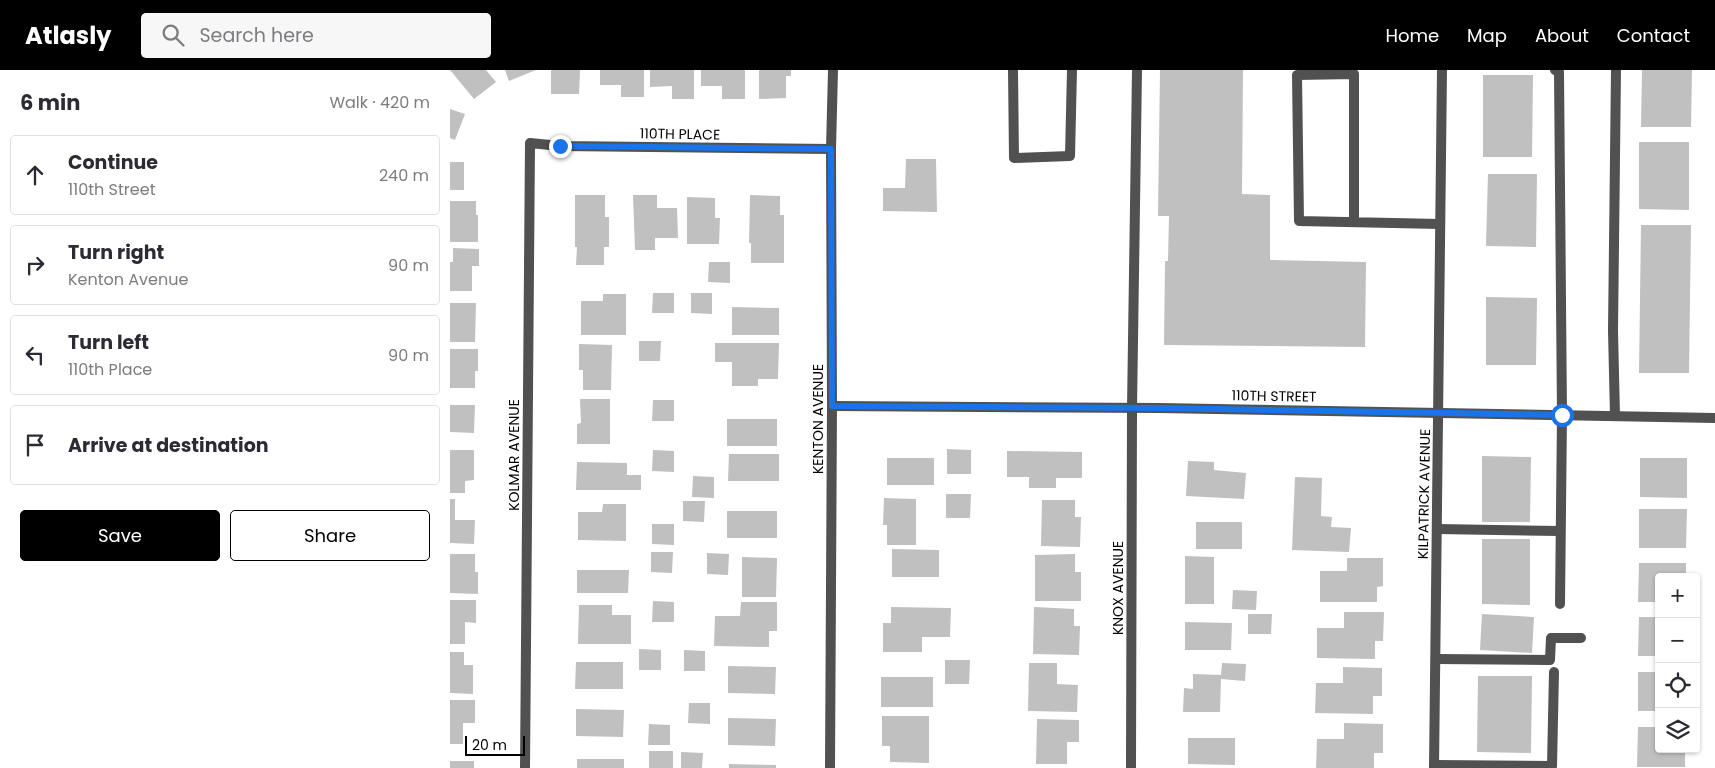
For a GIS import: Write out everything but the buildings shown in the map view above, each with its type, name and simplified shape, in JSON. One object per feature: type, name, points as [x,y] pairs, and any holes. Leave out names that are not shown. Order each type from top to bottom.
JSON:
[{"type":"street","name":"KENTON AVENUE","points":[[830,768],[831,149],[833,70]]},
{"type":"street","points":[[1013,70],[1014,158],[1070,156],[1072,70]]},
{"type":"street","name":"KNOX AVENUE","points":[[1131,768],[1132,408],[1137,70]]},
{"type":"street","name":"KILPATRICK AVENUE","points":[[1434,767],[1442,70]]},
{"type":"street","points":[[1555,70],[1559,72],[1562,415],[1560,604]]},
{"type":"street","points":[[1615,416],[1613,331],[1616,70]]},
{"type":"street","points":[[1354,221],[1354,74],[1297,75],[1299,221],[1440,224]]},
{"type":"street","name":"110TH PLACE","points":[[530,143],[560,146],[831,149]]},
{"type":"street","name":"KOLMAR AVENUE","points":[[525,768],[530,143]]},
{"type":"street","name":"110TH STREET","points":[[832,406],[1132,408],[1715,418]]},
{"type":"street","points":[[1437,529],[1560,531]]},
{"type":"street","points":[[1436,659],[1550,660],[1551,638],[1581,638]]},
{"type":"street","points":[[1434,767],[1552,766],[1554,672]]},
{"type":"route","points":[[560,146],[831,149],[832,406],[1159,408],[1562,415]]}]
